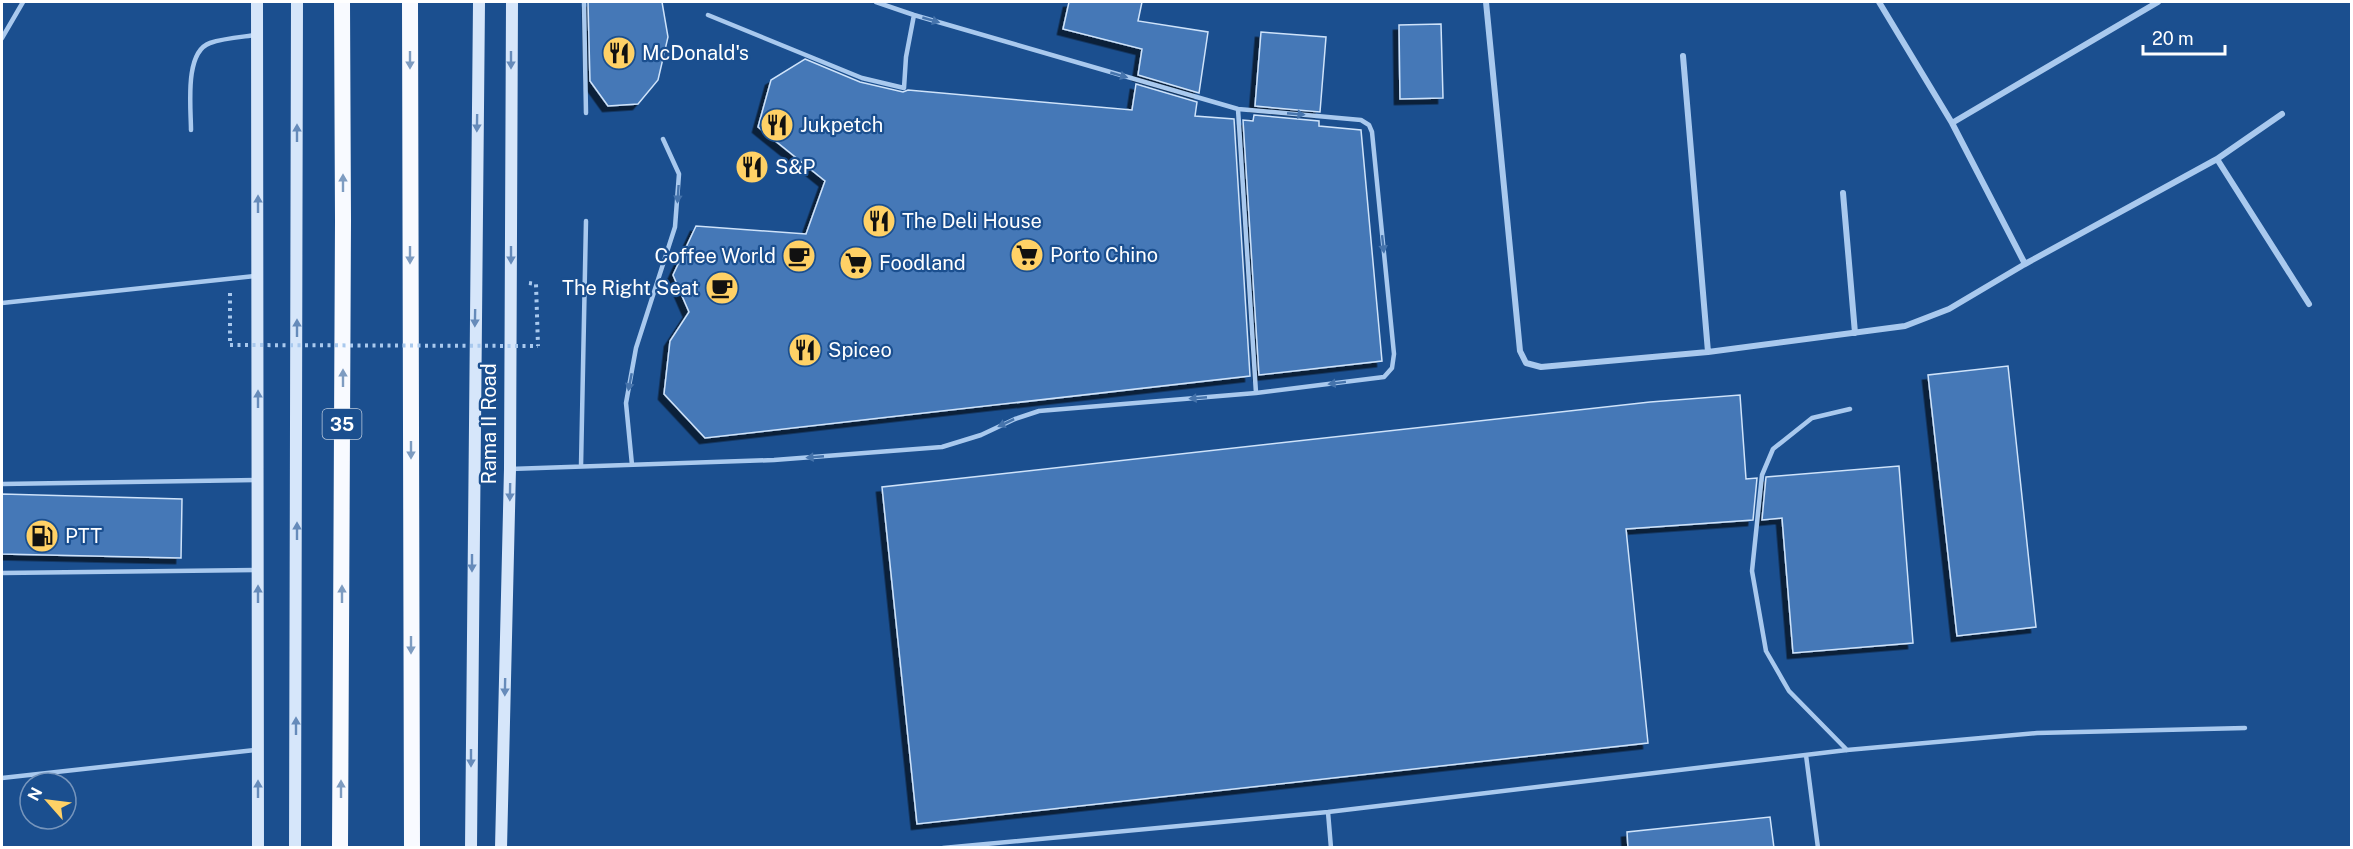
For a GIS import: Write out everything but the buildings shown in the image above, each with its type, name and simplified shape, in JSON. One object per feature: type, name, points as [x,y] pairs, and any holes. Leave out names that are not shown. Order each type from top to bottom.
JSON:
[{"type":"highway","name":"35","points":[[340,848],[342,2]]},
{"type":"highway","points":[[410,2],[412,848]]},
{"type":"main road","points":[[257,2],[258,848]]},
{"type":"main road","points":[[295,848],[297,2]]},
{"type":"main road","points":[[471,848],[479,2]]},
{"type":"main road","name":"Rama II Road","points":[[501,848],[510,469],[512,2]]},
{"type":"street","points":[[1486,2],[1520,351],[1526,363],[1541,367],[1708,352],[1905,326],[1949,309],[2025,264],[2217,159],[2282,114]]},
{"type":"street","points":[[1879,2],[1952,123],[2025,264]]},
{"type":"street","points":[[1952,123],[2158,2]]},
{"type":"street","points":[[1683,56],[1708,352]]},
{"type":"street","points":[[2217,159],[2309,304]]},
{"type":"street","points":[[1843,193],[1855,333]]},
{"type":"lane","points":[[2,38],[24,2]]},
{"type":"lane","points":[[584,2],[586,113]]},
{"type":"lane","points":[[510,469],[774,460],[942,447],[981,435],[1039,411],[1256,393],[1384,377],[1392,368],[1394,354],[1372,132],[1369,125],[1361,120],[1238,109],[876,2]]},
{"type":"lane","points":[[708,15],[862,78],[904,88],[906,57],[914,15]]},
{"type":"lane","points":[[191,130],[191,77],[194,58],[208,44],[256,35]]},
{"type":"lane","points":[[1238,109],[1256,393]]},
{"type":"lane","points":[[632,465],[626,404],[636,348],[675,227],[679,174],[663,139]]},
{"type":"lane","points":[[581,466],[586,221]]},
{"type":"lane","points":[[2,303],[258,276]]},
{"type":"lane","points":[[1847,750],[1789,691],[1766,651],[1752,571],[1762,475],[1773,449],[1812,418],[1850,409]]},
{"type":"lane","points":[[2,484],[258,480]]},
{"type":"lane","points":[[2,573],[258,570]]},
{"type":"lane","points":[[943,848],[1328,812],[1847,750],[2037,733],[2245,728]]},
{"type":"lane","points":[[2,778],[258,750]]},
{"type":"lane","points":[[1806,755],[1818,848]]},
{"type":"lane","points":[[1328,812],[1331,848]]},
{"type":"path","points":[[230,345],[538,346],[536,284],[510,283]]},
{"type":"place","name":"McDonald's","points":[[619,53]]},
{"type":"place","name":"Jukpetch","points":[[777,125]]},
{"type":"place","name":"S&P","points":[[752,167]]},
{"type":"place","name":"The Deli House","points":[[879,221]]},
{"type":"place","name":"Porto Chino","points":[[1027,255]]},
{"type":"place","name":"Coffee World","points":[[799,256]]},
{"type":"place","name":"Foodland","points":[[856,263]]},
{"type":"place","name":"The Right Seat","points":[[722,288]]},
{"type":"place","name":"Spiceo","points":[[805,350]]},
{"type":"place","name":"PTT","points":[[42,536]]}]
